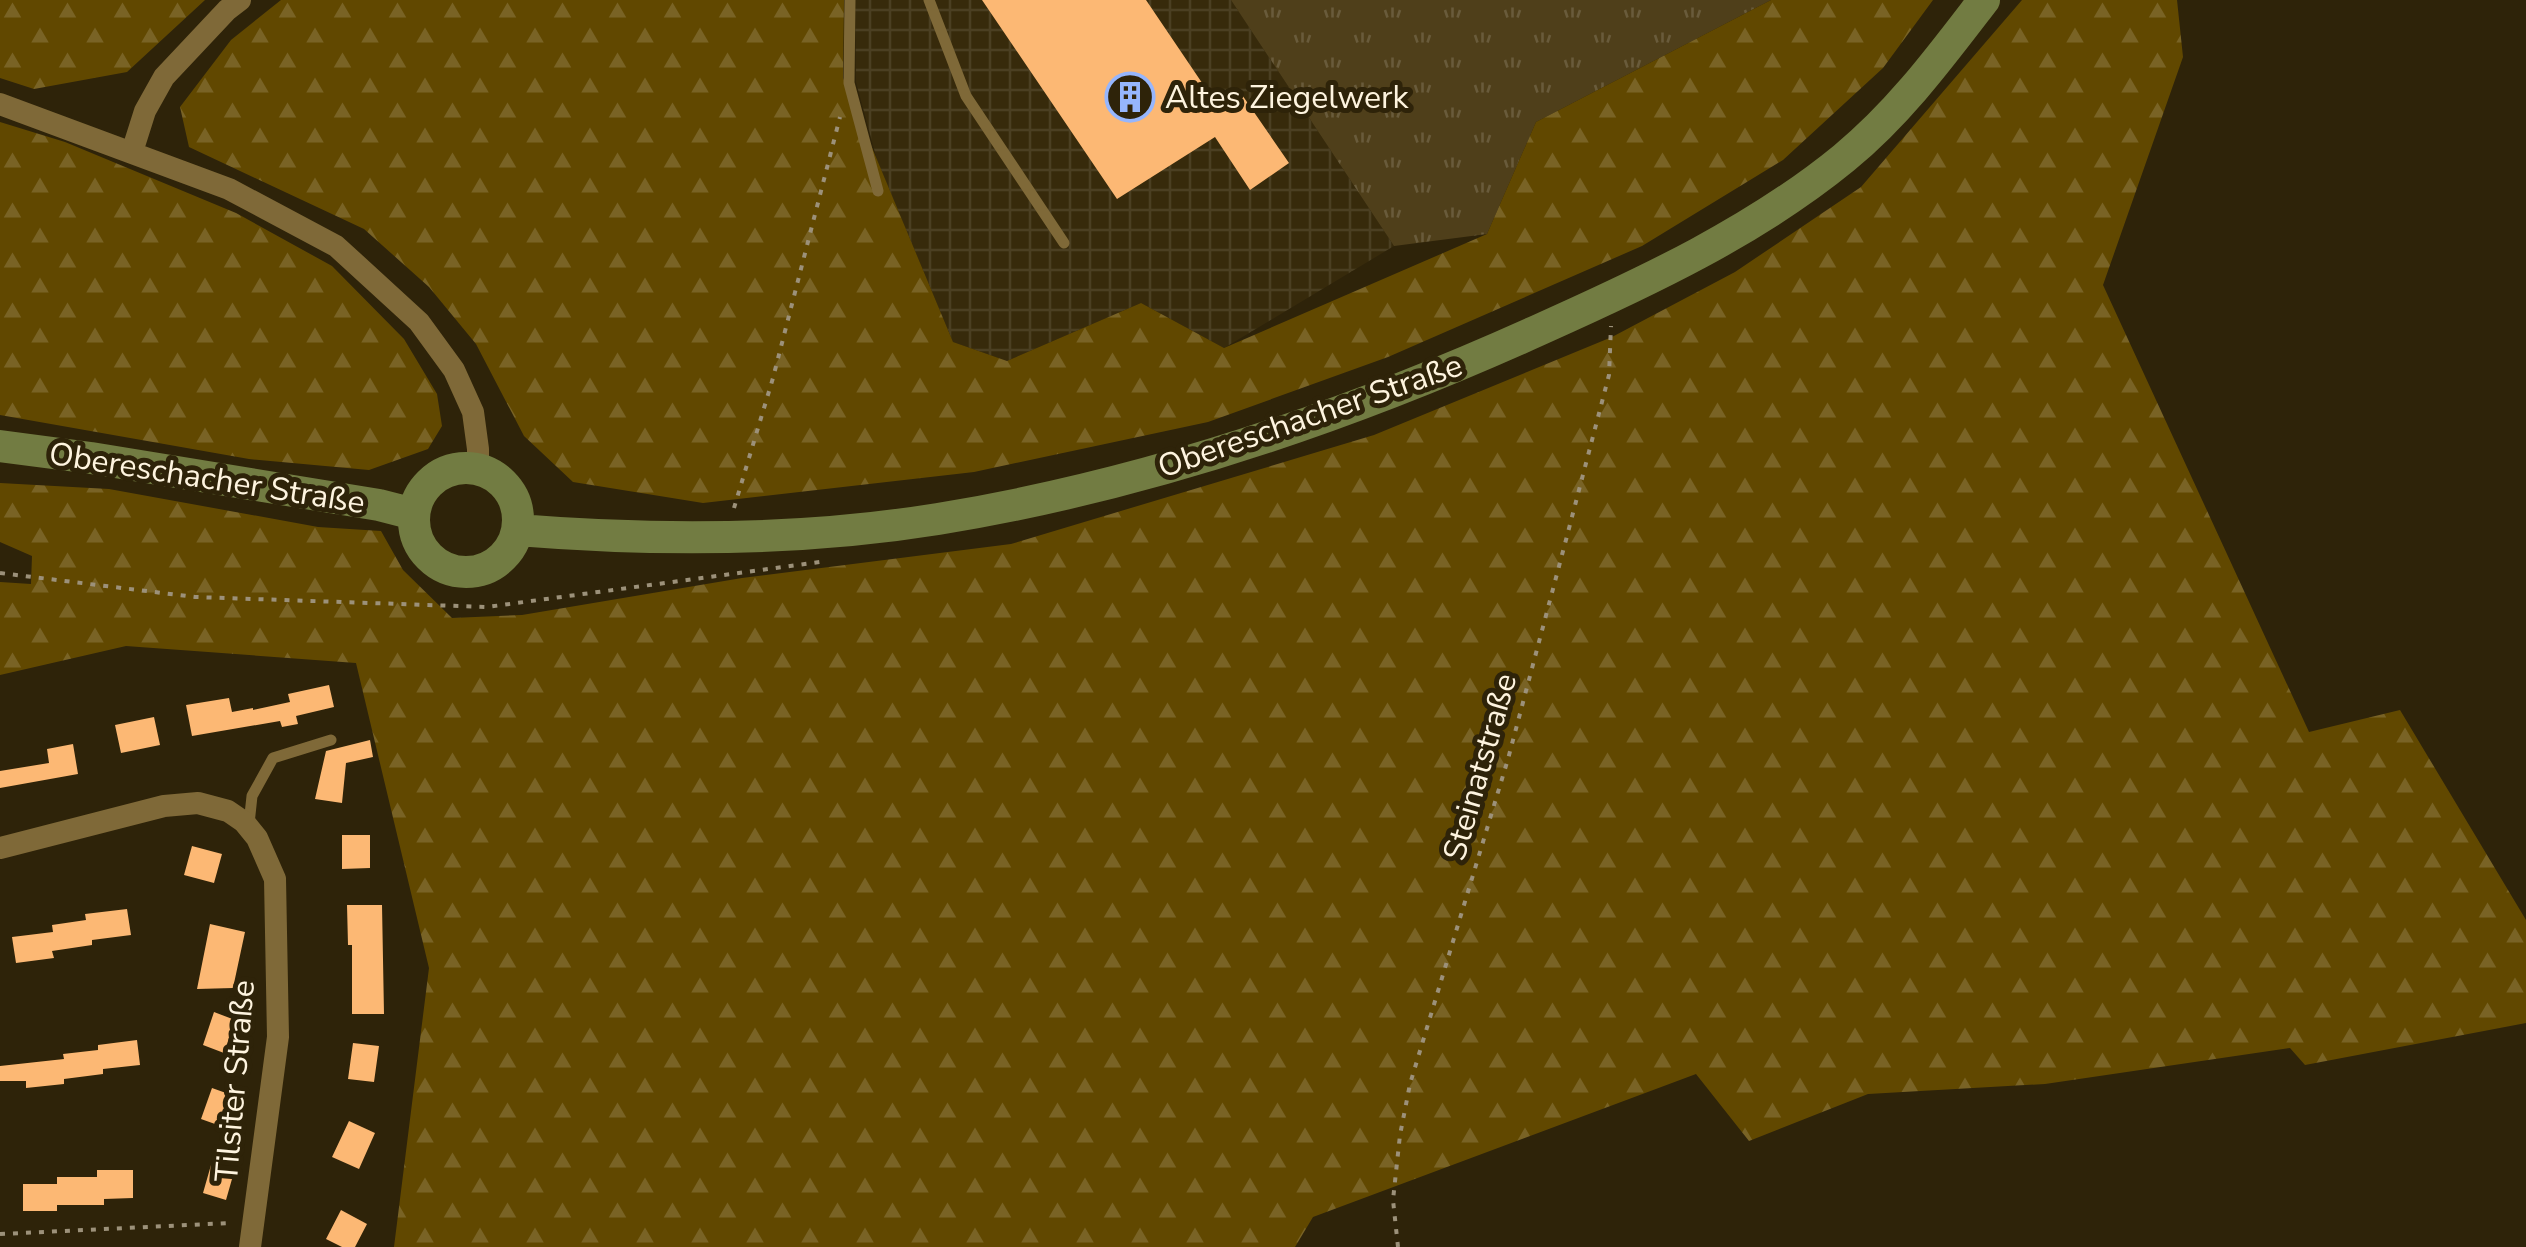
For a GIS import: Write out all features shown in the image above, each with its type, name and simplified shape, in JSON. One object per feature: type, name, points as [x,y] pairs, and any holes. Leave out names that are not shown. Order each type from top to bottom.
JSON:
[{"type":"main road","name":"Obereschacher Straße","points":[[517,530],[725,536],[873,527],[1044,499],[1272,437],[1480,357],[1603,302],[1720,241],[1787,200],[1844,158],[1892,115],[1984,0]]},
{"type":"main road","name":"Obereschacher Straße","points":[[0,446],[379,505],[414,514]]},
{"type":"main road","points":[[463,468],[478,470],[501,482],[510,492],[517,530],[506,554],[496,563],[484,569],[458,572],[434,562],[424,552],[414,514],[418,500],[436,478],[463,468]]},
{"type":"street","points":[[132,152],[145,111],[164,77],[240,0]]},
{"type":"street","points":[[0,104],[229,189],[336,246],[419,322],[454,370],[473,412],[478,470]]},
{"type":"street","points":[[0,848],[181,804],[198,803],[228,811],[249,828]]},
{"type":"street","name":"Tilsiter Straße","points":[[249,828],[275,879],[278,1037],[250,1247]]},
{"type":"lane","points":[[850,0],[848,83],[878,191]]},
{"type":"lane","points":[[929,0],[966,96],[1064,243]]},
{"type":"lane","points":[[249,828],[252,796],[272,758],[331,740]]},
{"type":"path","points":[[725,536],[773,378],[848,83]]},
{"type":"path","name":"Steinatstraße","points":[[1398,1247],[1393,1200],[1407,1101],[1508,759],[1609,375],[1612,322],[1603,302]]},
{"type":"path","points":[[0,573],[194,597],[487,606],[828,561]]},
{"type":"path","points":[[0,1234],[255,1222]]},
{"type":"shaded area","points":[[855,0],[1231,0],[1394,246],[1224,348],[1141,303],[1007,361],[953,342],[877,160],[856,82]]},
{"type":"green space","points":[[0,0],[205,0],[127,72],[34,89],[0,78]]},
{"type":"green space","points":[[281,0],[844,0],[843,78],[953,342],[1007,361],[1141,303],[1224,348],[1487,234],[1536,122],[1771,0],[1933,0],[1883,68],[1783,160],[1642,246],[1388,357],[1208,422],[974,472],[703,503],[573,482],[524,436],[476,344],[429,287],[364,229],[189,147],[180,107],[231,40]]},
{"type":"green space","points":[[1231,0],[1771,0],[1536,122],[1487,234],[1394,246]]},
{"type":"green space","points":[[2022,0],[2177,0],[2183,57],[2103,285],[2309,732],[2400,710],[2526,920],[2526,1023],[2305,1065],[2290,1048],[2045,1084],[1868,1094],[1749,1141],[1696,1074],[1313,1217],[1295,1247],[394,1247],[429,968],[356,663],[126,646],[0,675],[0,582],[31,584],[32,556],[0,542],[0,483],[109,489],[318,527],[381,531],[403,570],[452,618],[522,615],[742,578],[1011,544],[1374,435],[1612,337],[1735,272],[1861,187]]},
{"type":"green space","points":[[0,122],[65,142],[236,213],[332,266],[404,339],[437,394],[442,426],[428,449],[369,470],[249,459],[0,415]]},
{"type":"building","name":"Altes Ziegelwerk","points":[[982,0],[1146,0],[1217,105],[1238,89],[1289,163],[1250,190],[1215,137],[1117,199]]},
{"type":"building","points":[[329,685],[334,707],[296,716],[298,724],[282,727],[280,721],[192,736],[186,705],[229,698],[232,712],[253,710],[290,702],[288,694]]},
{"type":"building","points":[[154,717],[160,745],[121,753],[115,725]]},
{"type":"building","points":[[370,740],[373,757],[346,763],[342,803],[315,799],[326,751]]},
{"type":"building","points":[[73,744],[78,774],[0,788],[0,771],[49,763],[47,749]]},
{"type":"building","points":[[342,835],[370,835],[370,868],[342,869]]},
{"type":"building","points":[[192,846],[222,854],[214,883],[184,875]]},
{"type":"building","points":[[347,905],[382,905],[384,1014],[352,1014],[352,945],[348,945]]},
{"type":"building","points":[[127,909],[131,935],[92,940],[92,945],[52,951],[54,958],[16,963],[12,937],[53,932],[52,925],[86,920],[85,914]]},
{"type":"building","points":[[210,924],[245,932],[233,988],[197,989]]},
{"type":"building","points":[[214,1012],[235,1020],[224,1053],[203,1045]]},
{"type":"building","points":[[137,1040],[140,1065],[103,1069],[103,1074],[64,1079],[64,1084],[26,1088],[26,1081],[0,1081],[0,1066],[64,1059],[63,1054]]},
{"type":"building","points":[[353,1043],[379,1046],[374,1082],[348,1079]]},
{"type":"building","points":[[212,1088],[240,1098],[229,1129],[201,1119]]},
{"type":"building","points":[[349,1121],[375,1133],[359,1169],[332,1157]]},
{"type":"building","points":[[211,1165],[234,1172],[226,1200],[203,1193]]},
{"type":"building","points":[[97,1170],[133,1170],[133,1198],[104,1199],[104,1205],[57,1205],[57,1211],[23,1211],[23,1184],[57,1184],[57,1177],[97,1177]]},
{"type":"building","points":[[341,1210],[367,1224],[355,1247],[342,1247],[326,1239]]},
{"type":"place","name":"Altes Ziegelwerk","points":[[1130,97]]}]
